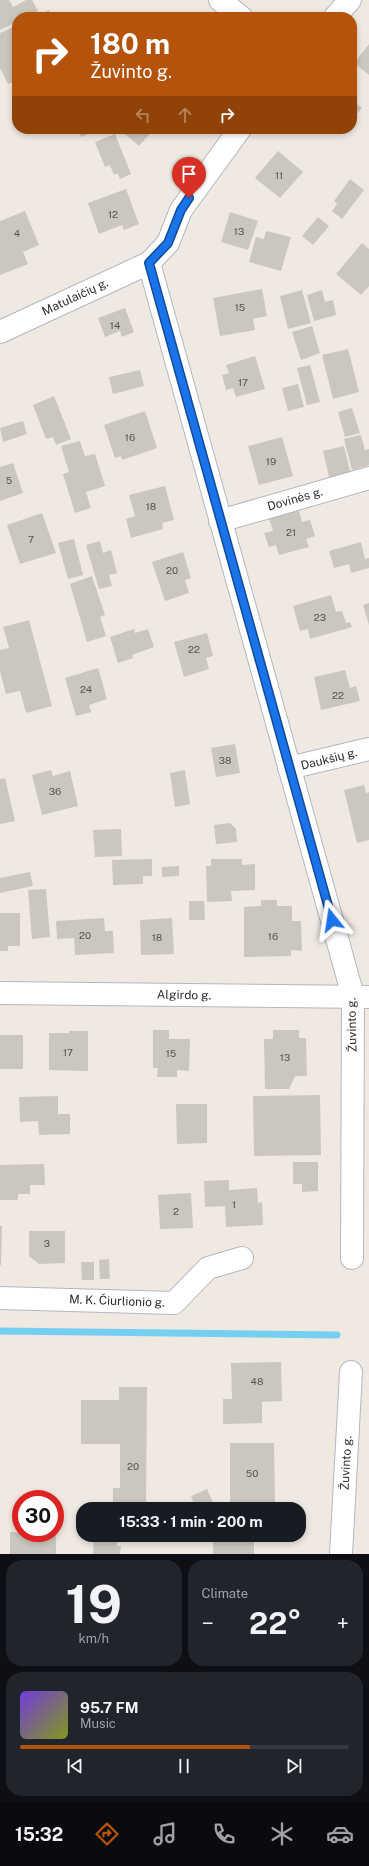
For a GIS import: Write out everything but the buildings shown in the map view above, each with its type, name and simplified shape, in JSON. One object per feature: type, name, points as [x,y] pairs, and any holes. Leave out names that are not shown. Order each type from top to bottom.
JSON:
[{"type":"street","points":[[220,0],[234,12]]},
{"type":"street","points":[[339,12],[350,0]]},
{"type":"street","points":[[149,263],[168,243],[181,210],[236,134]]},
{"type":"street","name":"Matulaičių g.","points":[[0,332],[149,263]]},
{"type":"street","name":"Žuvinto g.","points":[[149,263],[289,768],[361,996],[352,1258]]},
{"type":"street","name":"Dovinės g.","points":[[220,521],[369,478]]},
{"type":"street","name":"Daukšių g.","points":[[289,768],[369,749]]},
{"type":"street","name":"Algirdo g.","points":[[0,992],[361,996]]},
{"type":"street","name":"M. K. Čiurlionio g.","points":[[0,1298],[174,1303],[208,1268],[242,1258]]},
{"type":"street","name":"Žuvinto g.","points":[[341,1554],[351,1372]]},
{"type":"waterway","points":[[0,1331],[337,1335]]},
{"type":"route","points":[[189,198],[181,210],[168,243],[149,263],[332,920]]}]
